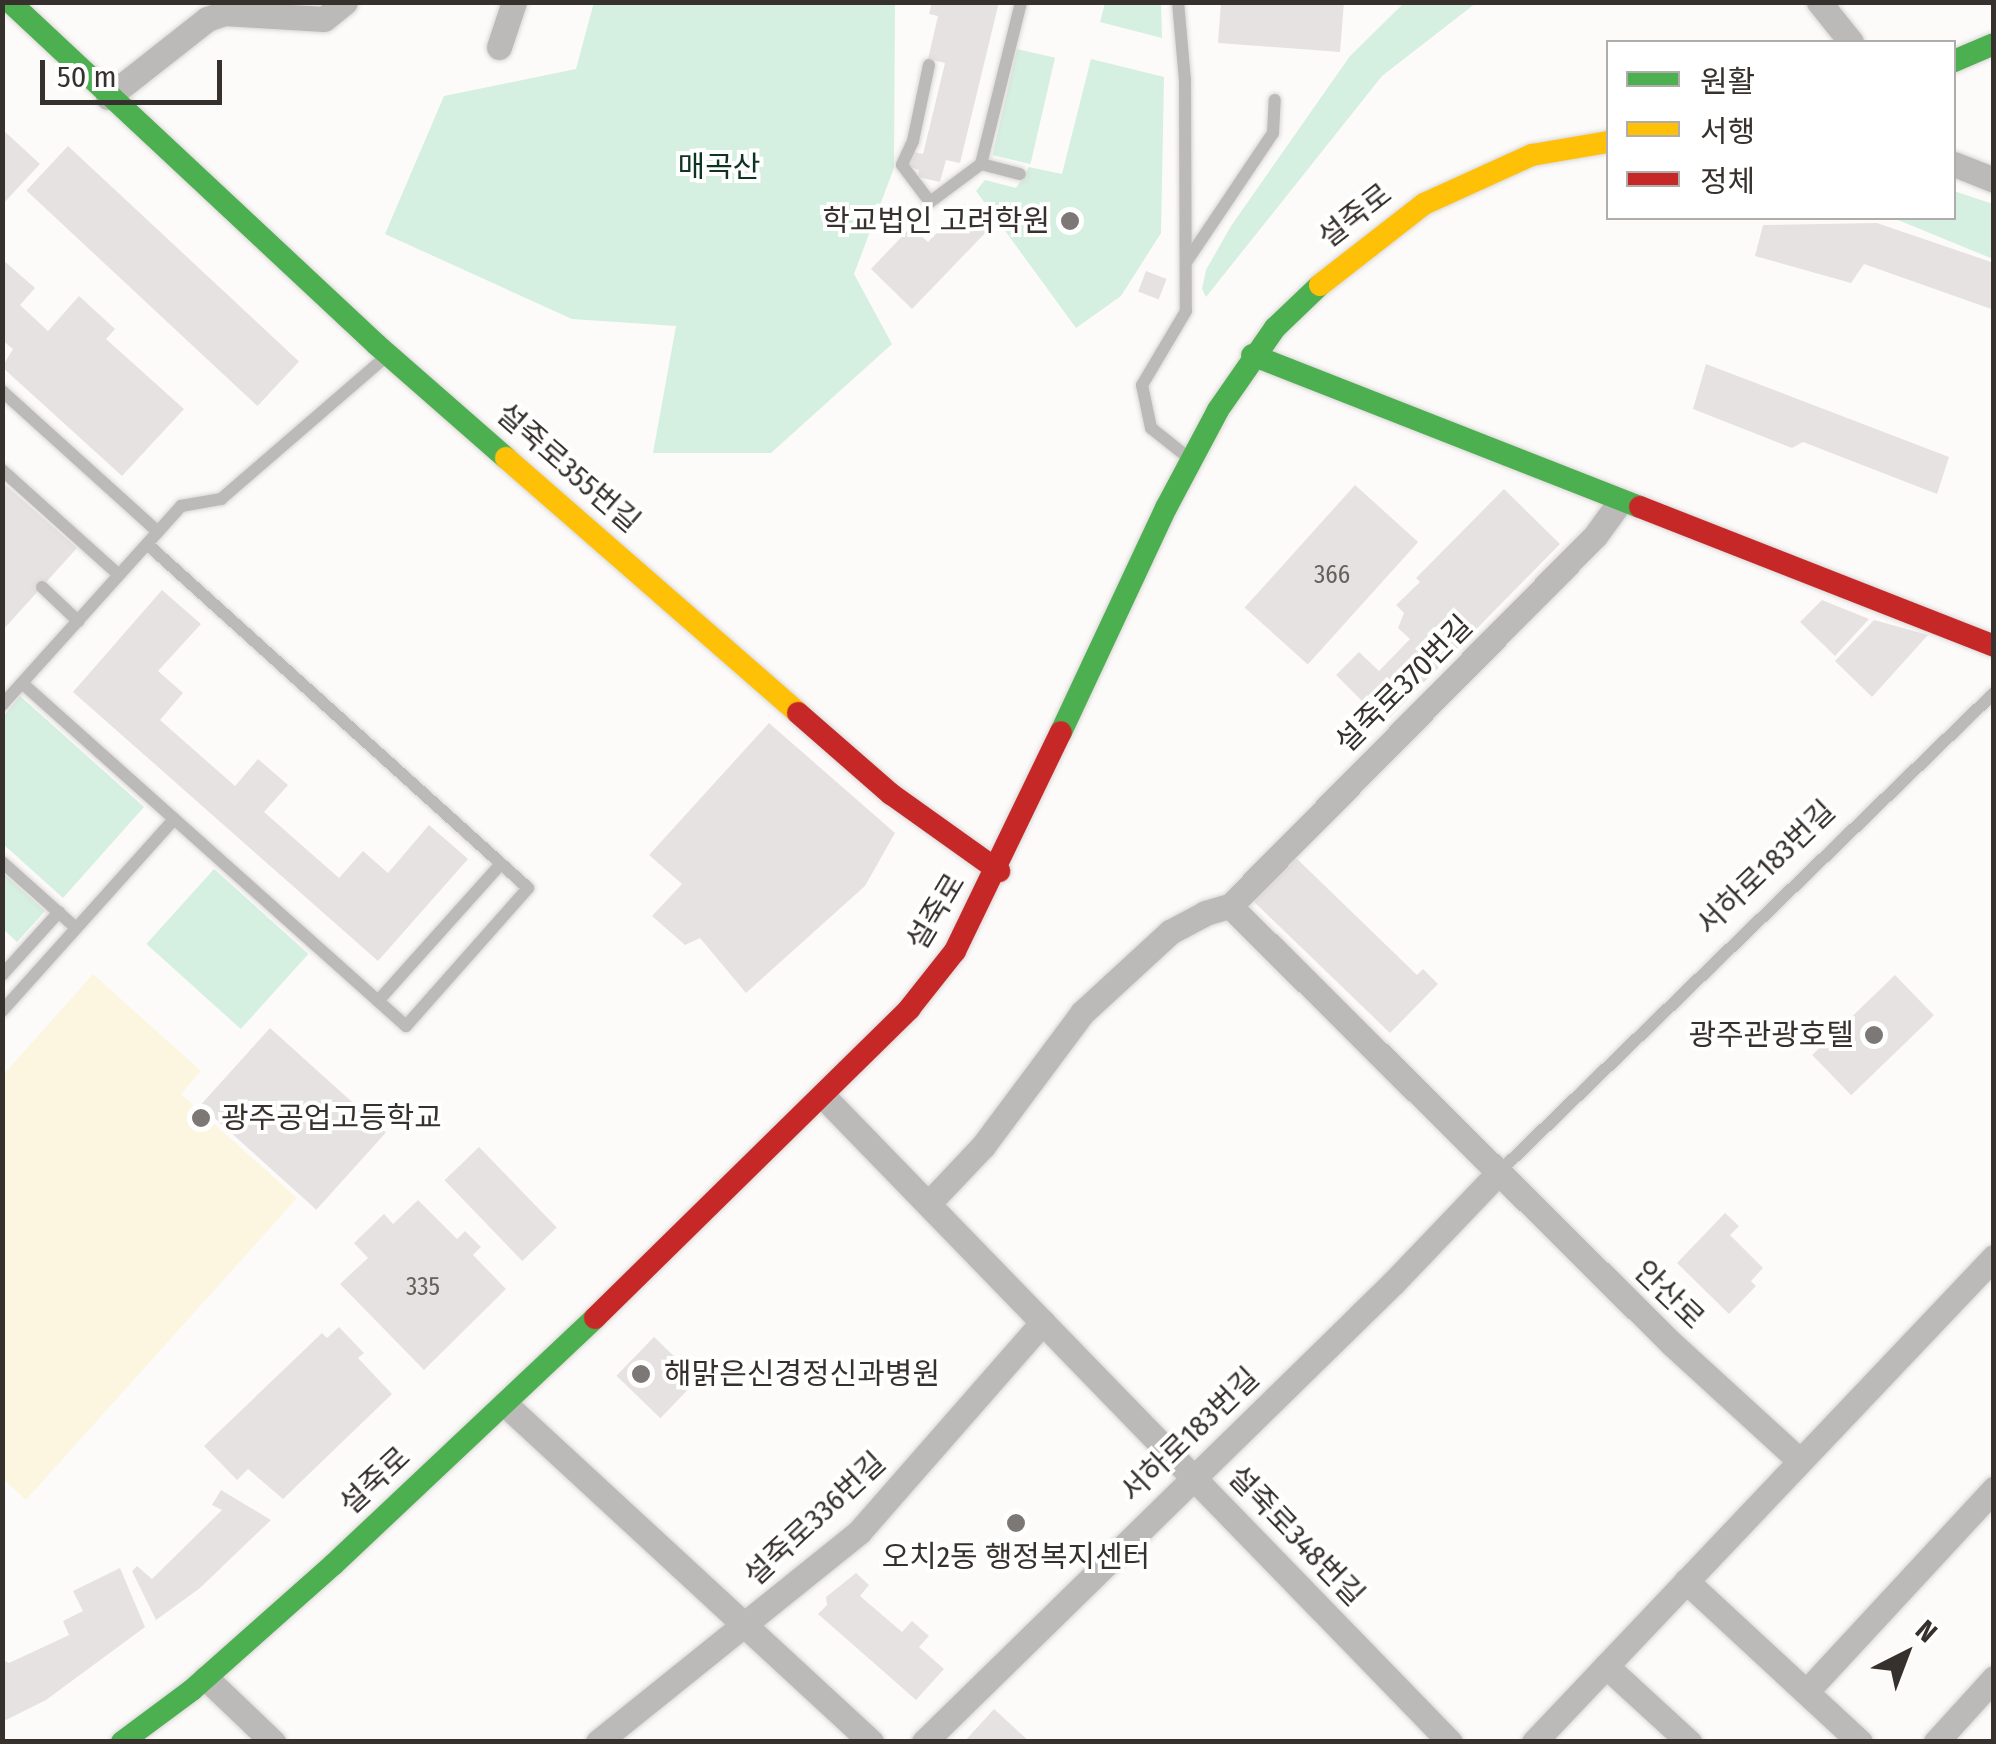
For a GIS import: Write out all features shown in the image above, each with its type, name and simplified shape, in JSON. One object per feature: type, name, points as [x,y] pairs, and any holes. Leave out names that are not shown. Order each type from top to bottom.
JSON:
[{"type":"main road","name":"설죽로355번길","points":[[10,2],[389,354],[891,794],[998,871]]},
{"type":"main road","points":[[1956,59],[1994,44]]},
{"type":"main road","name":"설죽로","points":[[122,1742],[206,1678],[504,1404],[823,1096],[932,981],[955,950],[998,871],[1136,570],[1192,461],[1252,356],[1301,300],[1424,204],[1532,156],[1606,142]]},
{"type":"main road","points":[[1252,356],[1619,503],[1994,646]]},
{"type":"street","points":[[108,96],[206,19],[224,13],[324,18],[345,2]]},
{"type":"street","points":[[499,48],[514,2]]},
{"type":"street","points":[[1819,2],[1850,40]]},
{"type":"street","points":[[1956,165],[1994,180]]},
{"type":"street","name":"설죽로370번길","points":[[1230,906],[1596,536],[1619,503]]},
{"type":"street","points":[[928,1204],[983,1146],[1082,1013],[1170,932],[1205,913],[1230,906],[1498,1173]]},
{"type":"street","name":"설죽로348번길","points":[[823,1096],[1450,1742]]},
{"type":"street","name":"안산로","points":[[1498,1173],[1672,1344],[1799,1460]]},
{"type":"street","name":"서하로183번길","points":[[924,1742],[1498,1173]]},
{"type":"street","points":[[1534,1742],[1994,1256]]},
{"type":"street","name":"설죽로336번길","points":[[598,1742],[746,1626],[883,1508],[1042,1322]]},
{"type":"street","name":"설죽로336번길","points":[[504,1404],[871,1742]]},
{"type":"street","points":[[1806,1692],[1994,1489]]},
{"type":"street","points":[[1686,1581],[1860,1742]]},
{"type":"street","points":[[1606,1666],[1689,1742]]},
{"type":"street","points":[[206,1678],[273,1742]]},
{"type":"street","points":[[1936,1742],[1994,1678]]},
{"type":"lane","points":[[929,66],[913,141],[902,164],[930,202],[981,164],[1021,2]]},
{"type":"lane","points":[[1178,2],[1185,80],[1186,310],[1142,386],[1150,428],[1192,461]]},
{"type":"lane","points":[[1185,264],[1273,133],[1275,100]]},
{"type":"lane","points":[[981,164],[1020,174]]},
{"type":"lane","points":[[2,705],[181,506],[221,499],[389,354]]},
{"type":"lane","points":[[2,391],[158,532]]},
{"type":"lane","points":[[2,470],[119,575]]},
{"type":"lane","points":[[22,684],[406,1026],[528,888],[146,544]]},
{"type":"lane","points":[[42,588],[78,620]]},
{"type":"lane","name":"서하로183번길","points":[[1498,1173],[1994,693]]},
{"type":"lane","points":[[2,1011],[174,819]]},
{"type":"lane","points":[[2,862],[76,928]]},
{"type":"lane","points":[[378,1001],[502,864]]},
{"type":"lane","points":[[2,975],[59,912]]},
{"type":"green space","name":"매곡산","points":[[594,2],[895,3],[894,168],[854,274],[892,344],[771,453],[653,453],[676,326],[572,319],[385,234],[444,96],[576,69]]},
{"type":"green space","points":[[1105,3],[1161,3],[1162,38],[1100,22]]},
{"type":"green space","points":[[1404,3],[1476,3],[1382,76],[1206,297],[1202,289],[1206,270],[1231,226],[1350,56]]},
{"type":"green space","points":[[1017,49],[1055,58],[1030,164],[992,155]]},
{"type":"green space","points":[[1091,59],[1164,77],[1161,233],[1121,296],[1076,328],[976,191],[985,180],[1016,188],[1029,167],[1062,174]]},
{"type":"green space","points":[[1956,192],[1993,204],[1993,259],[1898,220],[1956,220]]},
{"type":"green space","points":[[20,696],[144,807],[63,898],[3,844],[3,717]]},
{"type":"green space","points":[[214,869],[308,954],[241,1029],[146,944]]},
{"type":"green space","points":[[3,873],[45,911],[17,942],[3,929]]},
{"type":"sand","points":[[93,974],[201,1071],[181,1094],[297,1198],[26,1500],[3,1479],[3,1075]]},
{"type":"building","points":[[932,2],[999,2],[960,163],[946,160],[940,182],[918,177],[919,170],[906,166],[909,151],[923,154],[945,63],[928,59],[938,16],[929,14]]},
{"type":"building","points":[[1221,2],[1344,2],[1340,52],[1218,43]]},
{"type":"building","points":[[2,129],[40,164],[2,205]]},
{"type":"building","points":[[68,146],[299,362],[258,406],[26,191]]},
{"type":"building","points":[[965,204],[990,228],[912,309],[871,269],[911,227],[928,242]]},
{"type":"building","points":[[1877,223],[1994,263],[1994,310],[1864,264],[1851,283],[1755,256],[1763,225]]},
{"type":"building","points":[[2,259],[35,288],[20,305],[48,331],[79,296],[115,329],[106,339],[184,409],[122,476],[2,367],[13,349],[2,340]]},
{"type":"building","points":[[1146,271],[1167,279],[1159,299],[1138,292]]},
{"type":"building","points":[[1706,364],[1949,457],[1937,494],[1803,442],[1792,448],[1693,409]]},
{"type":"building","points":[[2,482],[77,548],[2,631]]},
{"type":"building","points":[[1355,485],[1418,542],[1308,664],[1245,608]]},
{"type":"building","points":[[1504,489],[1560,544],[1384,723],[1336,675],[1359,652],[1379,671],[1410,639],[1398,628],[1404,613],[1396,605],[1420,582],[1416,578]]},
{"type":"building","points":[[162,590],[201,624],[158,671],[183,693],[160,720],[235,786],[258,759],[288,785],[264,812],[339,878],[363,851],[388,873],[429,825],[468,859],[378,961],[73,692]]},
{"type":"building","points":[[1822,600],[1869,619],[1835,656],[1800,622]]},
{"type":"building","points":[[1874,620],[1928,635],[1872,697],[1835,661]]},
{"type":"building","points":[[769,723],[895,833],[865,886],[746,993],[700,938],[685,945],[652,916],[682,884],[649,855]]},
{"type":"building","points":[[1293,855],[1417,975],[1423,969],[1438,984],[1390,1033],[1251,899]]},
{"type":"building","name":"광주관광호텔","points":[[1895,975],[1934,1015],[1851,1095],[1812,1055]]},
{"type":"building","points":[[270,1028],[386,1132],[316,1210],[200,1105]]},
{"type":"building","points":[[479,1147],[557,1228],[522,1261],[444,1180]]},
{"type":"building","points":[[418,1200],[457,1239],[465,1231],[481,1247],[473,1255],[506,1289],[424,1370],[340,1284],[368,1258],[354,1243],[384,1214],[393,1224]]},
{"type":"building","points":[[1725,1213],[1739,1226],[1730,1235],[1763,1268],[1751,1281],[1756,1286],[1729,1314],[1677,1263]]},
{"type":"building","points":[[339,1327],[364,1353],[358,1358],[392,1394],[283,1499],[248,1469],[237,1480],[204,1446],[322,1333],[327,1338]]},
{"type":"building","points":[[654,1337],[698,1379],[660,1418],[616,1376]]},
{"type":"building","points":[[221,1490],[271,1520],[200,1588],[156,1620],[132,1571],[137,1566],[152,1579],[222,1510],[212,1505]]},
{"type":"building","points":[[120,1568],[145,1627],[46,1700],[2,1722],[2,1659],[9,1663],[69,1635],[63,1621],[83,1611],[73,1591]]},
{"type":"building","points":[[856,1573],[869,1585],[860,1596],[902,1632],[912,1621],[929,1636],[919,1647],[944,1669],[916,1700],[818,1614],[827,1605],[826,1597]]},
{"type":"building","points":[[994,1709],[1030,1742],[964,1742]]},
{"type":"traffic: fast","points":[[10,2],[377,345],[506,458]]},
{"type":"traffic: fast","points":[[1956,60],[1994,44]]},
{"type":"traffic: fast","points":[[1061,732],[1166,508],[1218,410],[1275,328],[1320,285]]},
{"type":"traffic: fast","points":[[1252,355],[1640,507]]},
{"type":"traffic: fast","points":[[122,1742],[192,1690],[334,1564],[595,1318]]},
{"type":"traffic: slow","points":[[1320,285],[1424,204],[1532,155],[1606,142]]},
{"type":"traffic: slow","points":[[506,458],[798,713]]},
{"type":"traffic: jam","points":[[1640,507],[1994,646]]},
{"type":"traffic: jam","points":[[798,713],[891,794],[999,871]]},
{"type":"traffic: jam","points":[[595,1318],[909,1009],[955,951],[1061,732]]},
{"type":"place","name":"학교법인 고려학원","points":[[1070,221]]},
{"type":"place","name":"광주관광호텔","points":[[1874,1035]]},
{"type":"place","name":"광주공업고등학교","points":[[201,1118]]},
{"type":"place","name":"해맑은신경정신과병원","points":[[641,1374]]},
{"type":"place","name":"오치2동 행정복지센터","points":[[1016,1523]]}]
